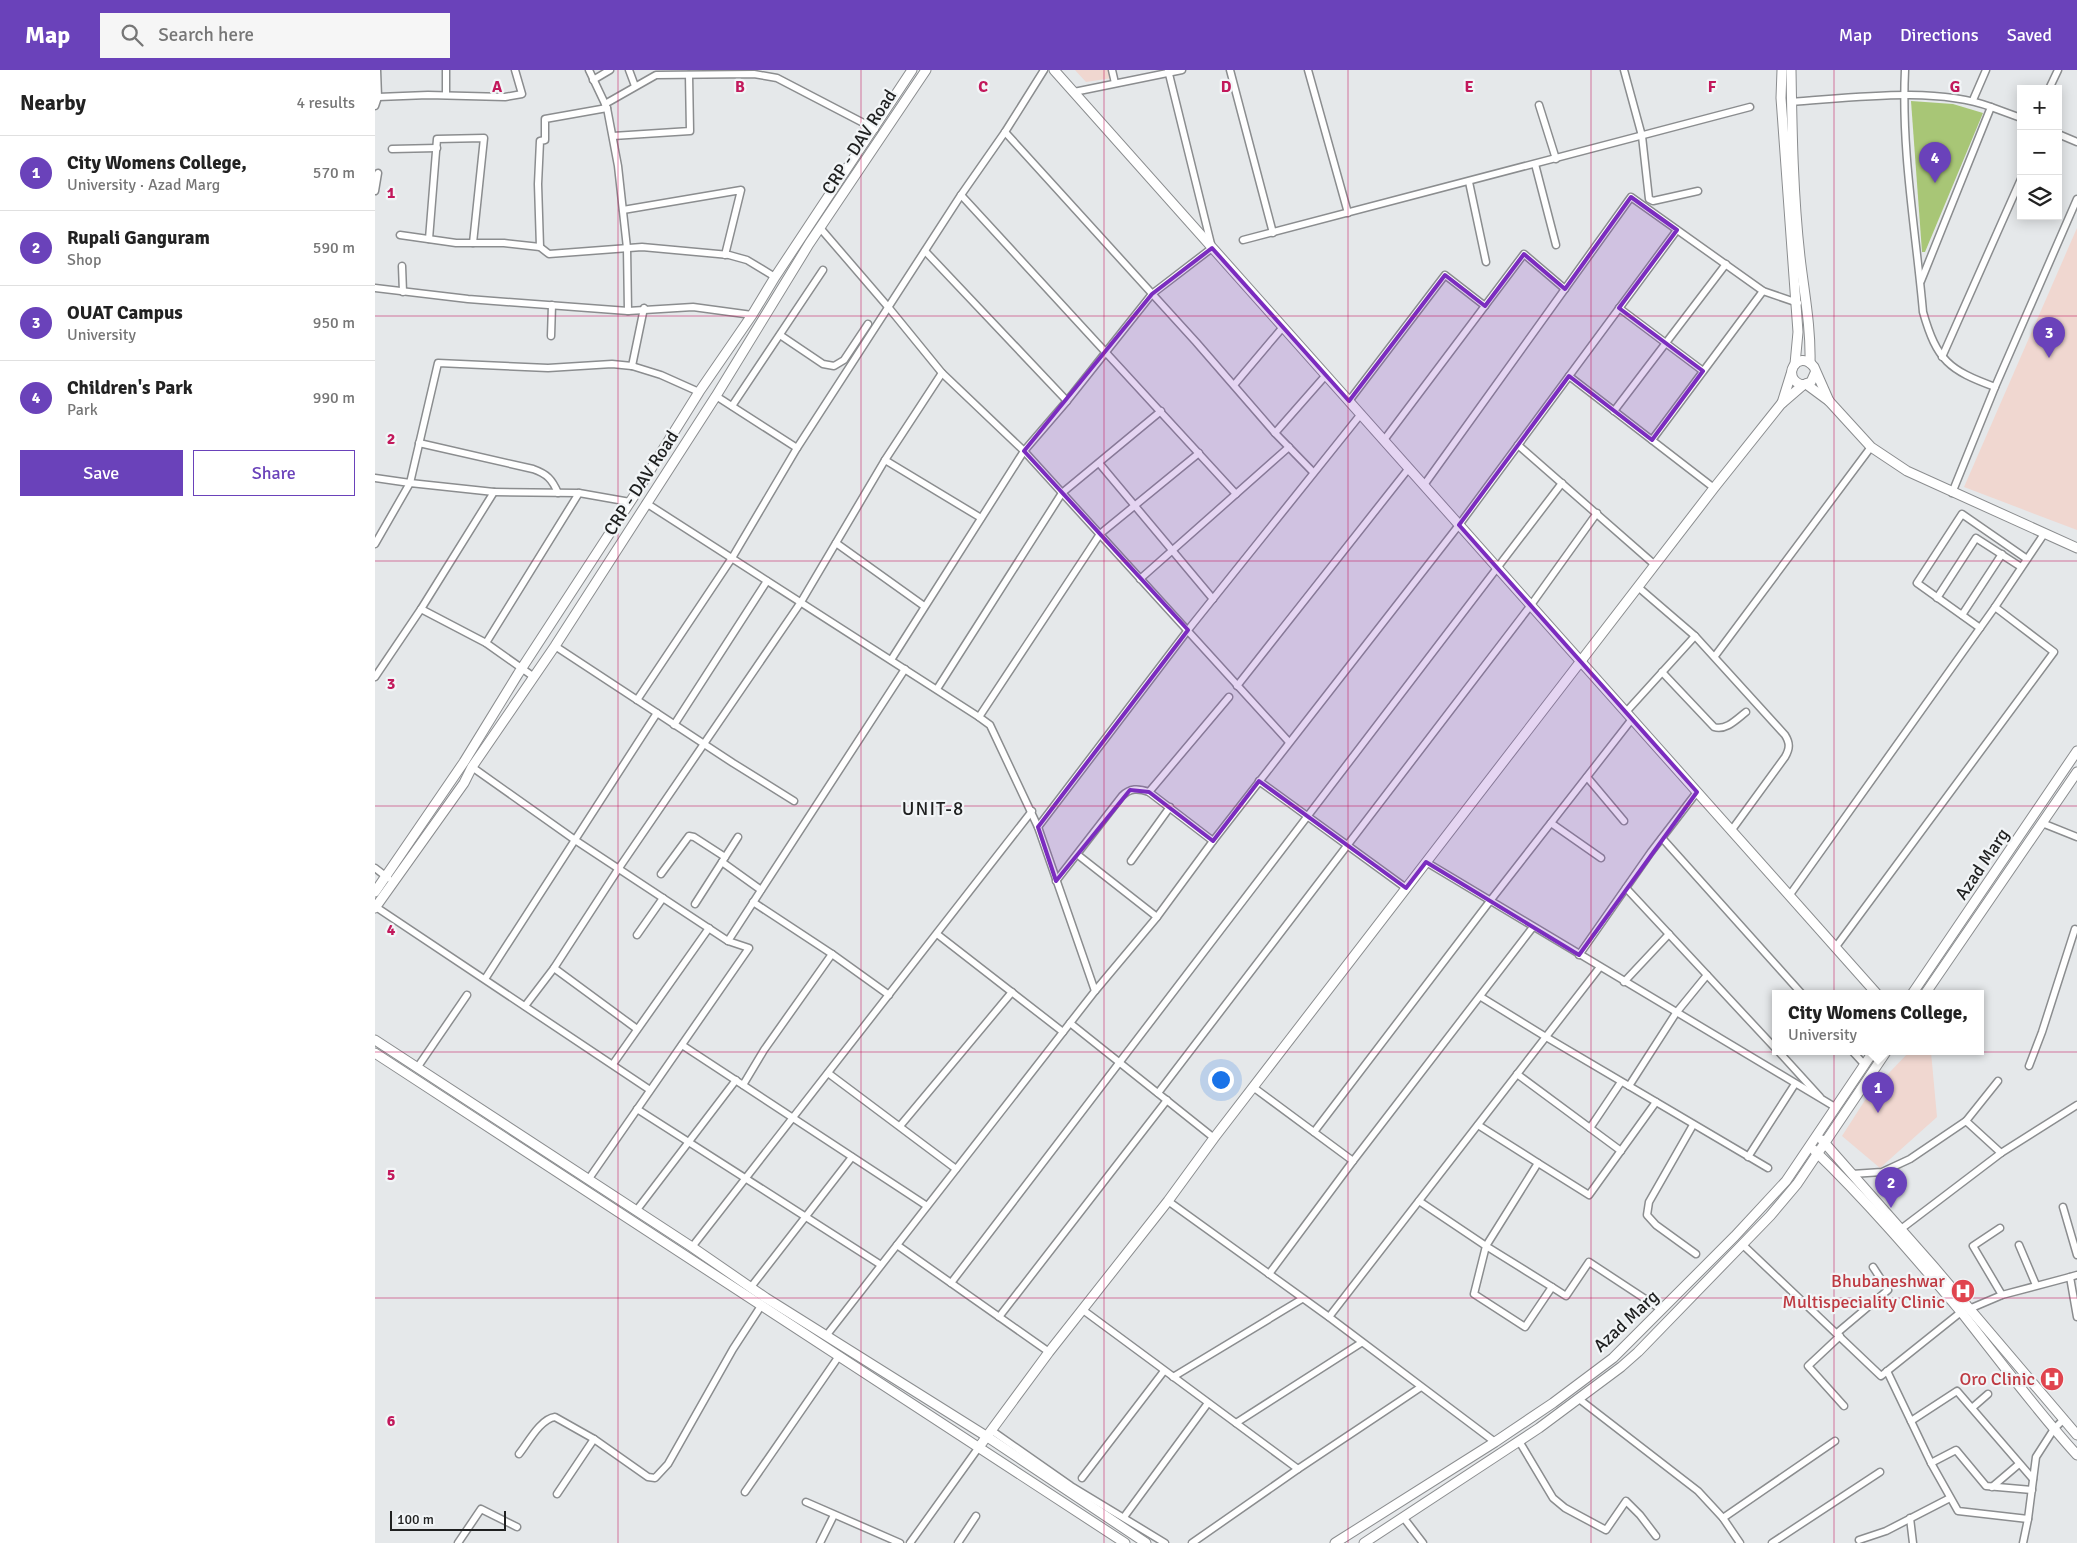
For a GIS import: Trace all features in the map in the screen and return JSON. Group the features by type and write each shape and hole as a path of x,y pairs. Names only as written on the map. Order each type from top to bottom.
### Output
{"street":[{"path":"375,106 377,70"},
{"path":"446,70 446,95"},
{"path":"377,93 505,96 522,94 515,70"},
{"path":"589,70 606,106 618,166 627,248 628,311"},
{"path":"593,80 610,70"},
{"path":"629,70 635,86"},
{"name":"CRP - DAV Road","path":"375,892 464,762 699,392 752,315 775,277 875,129 912,70"},
{"name":"CRP - DAV Road","path":"375,907 395,882 464,783 472,767 555,646 821,229 926,70"},
{"path":"637,700 732,558 797,448 1044,70"},
{"path":"1054,70 1873,990"},
{"path":"1112,70 1115,83"},
{"path":"1074,92 1182,70"},
{"path":"1229,70 1273,233"},
{"path":"1308,70 1348,213"},
{"path":"1624,70 1642,136 1649,200 1653,202 1698,191"},
{"path":"1781,404 1795,364 1798,332 1781,98 1782,70"},
{"path":"1791,70 1796,201 1811,334 1810,363 1829,401"},
{"path":"1905,70 1904,95 1923,312 1930,336 1941,357 1966,376 1995,387"},
{"path":"1973,100 1986,70"},
{"path":"2051,85 2058,70"},
{"path":"540,247 538,184 540,141 545,140 545,119 606,106 635,86 656,75 754,72 777,78 875,129"},
{"path":"1168,72 1212,248"},
{"path":"613,136 690,131 689,75"},
{"path":"1791,102 1904,95 1973,100 2017,117"},
{"path":"1539,105 1556,159"},
{"path":"1243,240 1750,107"},
{"path":"1920,282 1991,107"},
{"path":"1005,132 1275,433 1313,472"},
{"path":"2062,136 2077,142"},
{"path":"429,239 437,139 484,138 473,243"},
{"path":"392,149 437,148"},
{"path":"1535,164 1556,245"},
{"path":"375,191 378,172"},
{"path":"1469,182 1486,262"},
{"path":"1941,357 2017,188"},
{"path":"623,210 741,190 725,254"},
{"path":"961,195 1236,494"},
{"path":"1424,485 1631,197 1763,291 1796,303 1806,302"},
{"path":"1952,493 1995,387 2077,199"},
{"path":"821,229 889,308 942,374 1024,451 1289,742"},
{"path":"826,1336 1095,991 1157,916 1213,840 1459,525 1677,230"},
{"path":"400,235 473,243 540,247 549,254 642,247 725,254 747,260 775,277"},
{"path":"891,660 1024,451 1067,401 1152,294 1212,248"},
{"path":"925,251 1067,401"},
{"path":"1384,440 1524,254 1565,289"},
{"path":"1614,411 1725,264"},
{"path":"402,266 403,292"},
{"path":"732,406 823,270"},
{"path":"1349,401 1445,275 1485,306"},
{"path":"375,288 468,299 628,311 644,308 693,307 752,315"},
{"path":"1652,440 1763,291"},
{"path":"551,336 552,305"},
{"path":"632,366 644,308"},
{"path":"1619,308 1703,371"},
{"path":"780,335 823,364 834,366 844,360 868,324"},
{"path":"1233,385 1283,327"},
{"path":"1795,364 1804,361 1810,363"},
{"path":"375,544 410,482 438,364 548,368 611,364 632,366 661,375 699,392"},
{"path":"910,1543 1049,1352 1168,1201 1253,1087 1714,488 1781,404 1814,378 1815,373"},
{"path":"525,1006 554,968 619,868 801,602 885,460 942,374"},
{"path":"1791,374 1795,381 1805,384 1829,401 1871,447 1907,472 2077,548"},
{"path":"1275,433 1326,375"},
{"path":"1569,376 1714,488"},
{"path":"716,396 797,448"},
{"path":"937,689 1062,493 1161,411"},
{"path":"1039,827 1187,630 1361,414"},
{"path":"672,435 685,444"},
{"path":"419,443 533,468 552,480 557,493"},
{"path":"1518,445 1655,565"},
{"path":"1140,579 1289,447"},
{"path":"1715,656 1871,447"},
{"path":"979,717 1100,534 1199,453"},
{"path":"885,460 981,518"},
{"path":"1099,463 1213,599"},
{"path":"1237,686 1409,468"},
{"path":"375,478 494,492 579,493 630,502"},
{"path":"951,1284 1121,1064 1308,815 1562,483"},
{"path":"375,677 421,609 494,492"},
{"path":"486,643 579,493"},
{"path":"646,503 937,689 990,726 1039,827 1095,991"},
{"path":"1158,1093 1531,605 1597,513"},
{"path":"1979,628 1917,583 1962,514 2027,559"},
{"path":"1789,896 1995,607 2043,534"},
{"path":"1937,598 1976,538 2021,567"},
{"path":"836,543 924,606"},
{"path":"1962,616 2002,554"},
{"path":"674,725 767,581"},
{"path":"1638,587 1695,636 1715,656 1789,741 1789,749 1785,757 1731,830"},
{"path":"1835,948 2053,652 1995,607"},
{"path":"421,609 486,643 523,667 534,677"},
{"path":"1625,712 1695,636"},
{"path":"555,646 674,725 794,801"},
{"path":"728,941 905,669"},
{"path":"1661,672 1714,727 1728,726 1746,712"},
{"path":"1149,792 1229,697"},
{"path":"485,979 657,713"},
{"path":"1314,1132 1632,719"},
{"name":"Azad Marg","path":"1916,990 2077,751"},
{"path":"472,767 575,840 728,941 749,948 588,1180"},
{"name":"Azad Marg","path":"1928,990 2077,772"},
{"path":"1587,777 1624,821"},
{"path":"1259,781 1406,888"},
{"path":"1056,881 1127,792 1138,789 1149,792 1213,840"},
{"path":"1579,954 1697,792"},
{"path":"1131,861 1170,807"},
{"path":"692,1247 1032,811"},
{"path":"1551,823 1601,858"},
{"path":"2042,823 2077,837"},
{"path":"661,874 689,836 724,860 761,890"},
{"path":"695,904 738,837"},
{"path":"1662,838 1798,990"},
{"path":"1078,855 1157,916"},
{"path":"1426,862 1835,1107"},
{"path":"375,868 395,882"},
{"path":"1626,888 1772,1045"},
{"path":"637,934 663,898"},
{"path":"753,902 832,954 889,995"},
{"path":"375,907 650,1090"},
{"path":"1269,1274 1353,1161 1533,927"},
{"path":"613,1064 709,928"},
{"path":"2029,1066 2076,928"},
{"path":"937,934 1063,1032"},
{"path":"1625,982 1669,934"},
{"path":"743,1085 764,1050 832,954"},
{"path":"1329,1318 1600,967"},
{"path":"554,968 637,1029"},
{"path":"1629,1086 1676,1013 1707,975"},
{"path":"901,1126 1012,992"},
{"path":"417,1068 467,995"},
{"path":"1481,997 1768,1168"},
{"path":"1070,1023 1214,1138"},
{"path":"375,1040 826,1336 989,1433 1165,1543"},
{"path":"682,1045 927,1206"},
{"path":"375,1053 1125,1543"},
{"path":"1782,1055 1825,1102"},
{"path":"1856,1055 1865,1064"},
{"name":"Azad Marg","path":"1335,1543 1495,1442 1553,1403 1613,1358 1769,1200 1810,1146 1871,1055"},
{"name":"Azad Marg","path":"1364,1543 1519,1441 1579,1399 1638,1352 1770,1216 1797,1184 1884,1055"},
{"path":"828,1073 956,1169"},
{"path":"1517,1074 1621,1151"},
{"path":"636,1211 736,1080"},
{"path":"1852,1174 1882,1172 1910,1159 1966,1121 1998,1081"},
{"path":"1590,1128 1621,1082"},
{"path":"1747,1156 1795,1084"},
{"path":"1253,1087 1353,1161"},
{"path":"999,1317 1167,1100"},
{"path":"1478,1125 1589,1196 1656,1102"},
{"path":"1901,1229 2001,1153 2076,1107"},
{"path":"637,1110 881,1265"},
{"path":"1966,1121 2001,1153"},
{"path":"1693,1124 1649,1202 1647,1215 1656,1225 1696,1254"},
{"path":"1817,1135 1901,1229 2054,1429 2077,1455"},
{"path":"1810,1146 1965,1311 2077,1435"},
{"path":"751,1287 852,1157"},
{"path":"1538,1163 1486,1246 1474,1294 1525,1327 1552,1287"},
{"path":"1168,1201 1495,1442"},
{"path":"1419,1202 1566,1296 1589,1262 1662,1310"},
{"path":"2063,1207 2077,1255"},
{"path":"2000,1228 1973,1246 2002,1295"},
{"path":"1743,1244 1881,1376 1965,1311 2002,1295 2073,1276 2077,1317"},
{"path":"897,1245 1049,1352"},
{"path":"2019,1245 2036,1285"},
{"path":"1844,1406 1808,1366 1838,1334 1888,1290 1873,1267"},
{"path":"1173,1377 1302,1299"},
{"path":"519,1454 542,1424 550,1417 561,1419 649,1477 655,1478 668,1464 733,1349 761,1306"},
{"path":"1083,1310 1298,1469"},
{"path":"1236,1424 1361,1343"},
{"path":"745,1492 839,1356"},
{"path":"1887,1370 1931,1463 1958,1511 2027,1518"},
{"path":"1082,1478 1164,1371"},
{"path":"1192,1543 1421,1387"},
{"path":"1911,1421 1957,1391 2033,1479"},
{"path":"1972,1408 1988,1394"},
{"path":"1579,1399 1698,1492 1723,1518 1740,1543"},
{"path":"1124,1517 1208,1402"},
{"path":"2023,1543 2036,1457 2054,1429 2064,1419"},
{"path":"989,1433 1146,1543"},
{"path":"557,1494 594,1440"},
{"path":"1519,1441 1553,1498 1565,1508 1606,1530 1626,1501 1640,1515 1656,1536"},
{"path":"1723,1518 1835,1441"},
{"path":"1931,1463 1956,1450 1986,1486 2032,1490"},
{"path":"1992,1487 2019,1464"},
{"path":"1772,1543 1880,1472"},
{"path":"1859,1540 1886,1531 1950,1498"},
{"path":"806,1502 900,1543"},
{"path":"458,1543 481,1509 517,1527"},
{"path":"821,1543 834,1515"},
{"path":"958,1543 976,1516"},
{"path":"1403,1517 1423,1543"},
{"path":"1910,1518 1913,1543"}],"highlighted area":[{"path":"1631,197 1677,230 1619,308 1703,371 1652,440 1569,376 1459,525 1697,792 1579,955 1426,862 1406,888 1259,781 1213,841 1149,792 1130,790 1056,881 1038,827 1188,630 1024,451 1152,294 1212,248 1349,401 1445,275 1485,306 1524,254 1565,289"}],"shaded area":[{"path":"1075,70 1110,70 1112,78 1086,82"},
{"path":"2077,228 2077,530 1964,487"},
{"path":"1906,1055 1931,1055 1937,1117 1880,1168 1842,1136 1869,1094"}],"green space":[{"path":"1911,101 1953,104 1983,113 1925,252 1922,252"}],"place":[{"name":"Children's Park","path":"1935,183"},
{"name":"OUAT Campus","path":"2049,358"},
{"name":"City Womens College,","path":"1878,1113"},
{"name":"Rupali Ganguram","path":"1891,1208"},
{"name":"Bhubaneshwar Multispeciality Clinic","path":"1963,1291"},
{"name":"Oro Clinic","path":"2052,1379"}],"district":[{"name":"UNIT-8","path":"933,809"}]}
